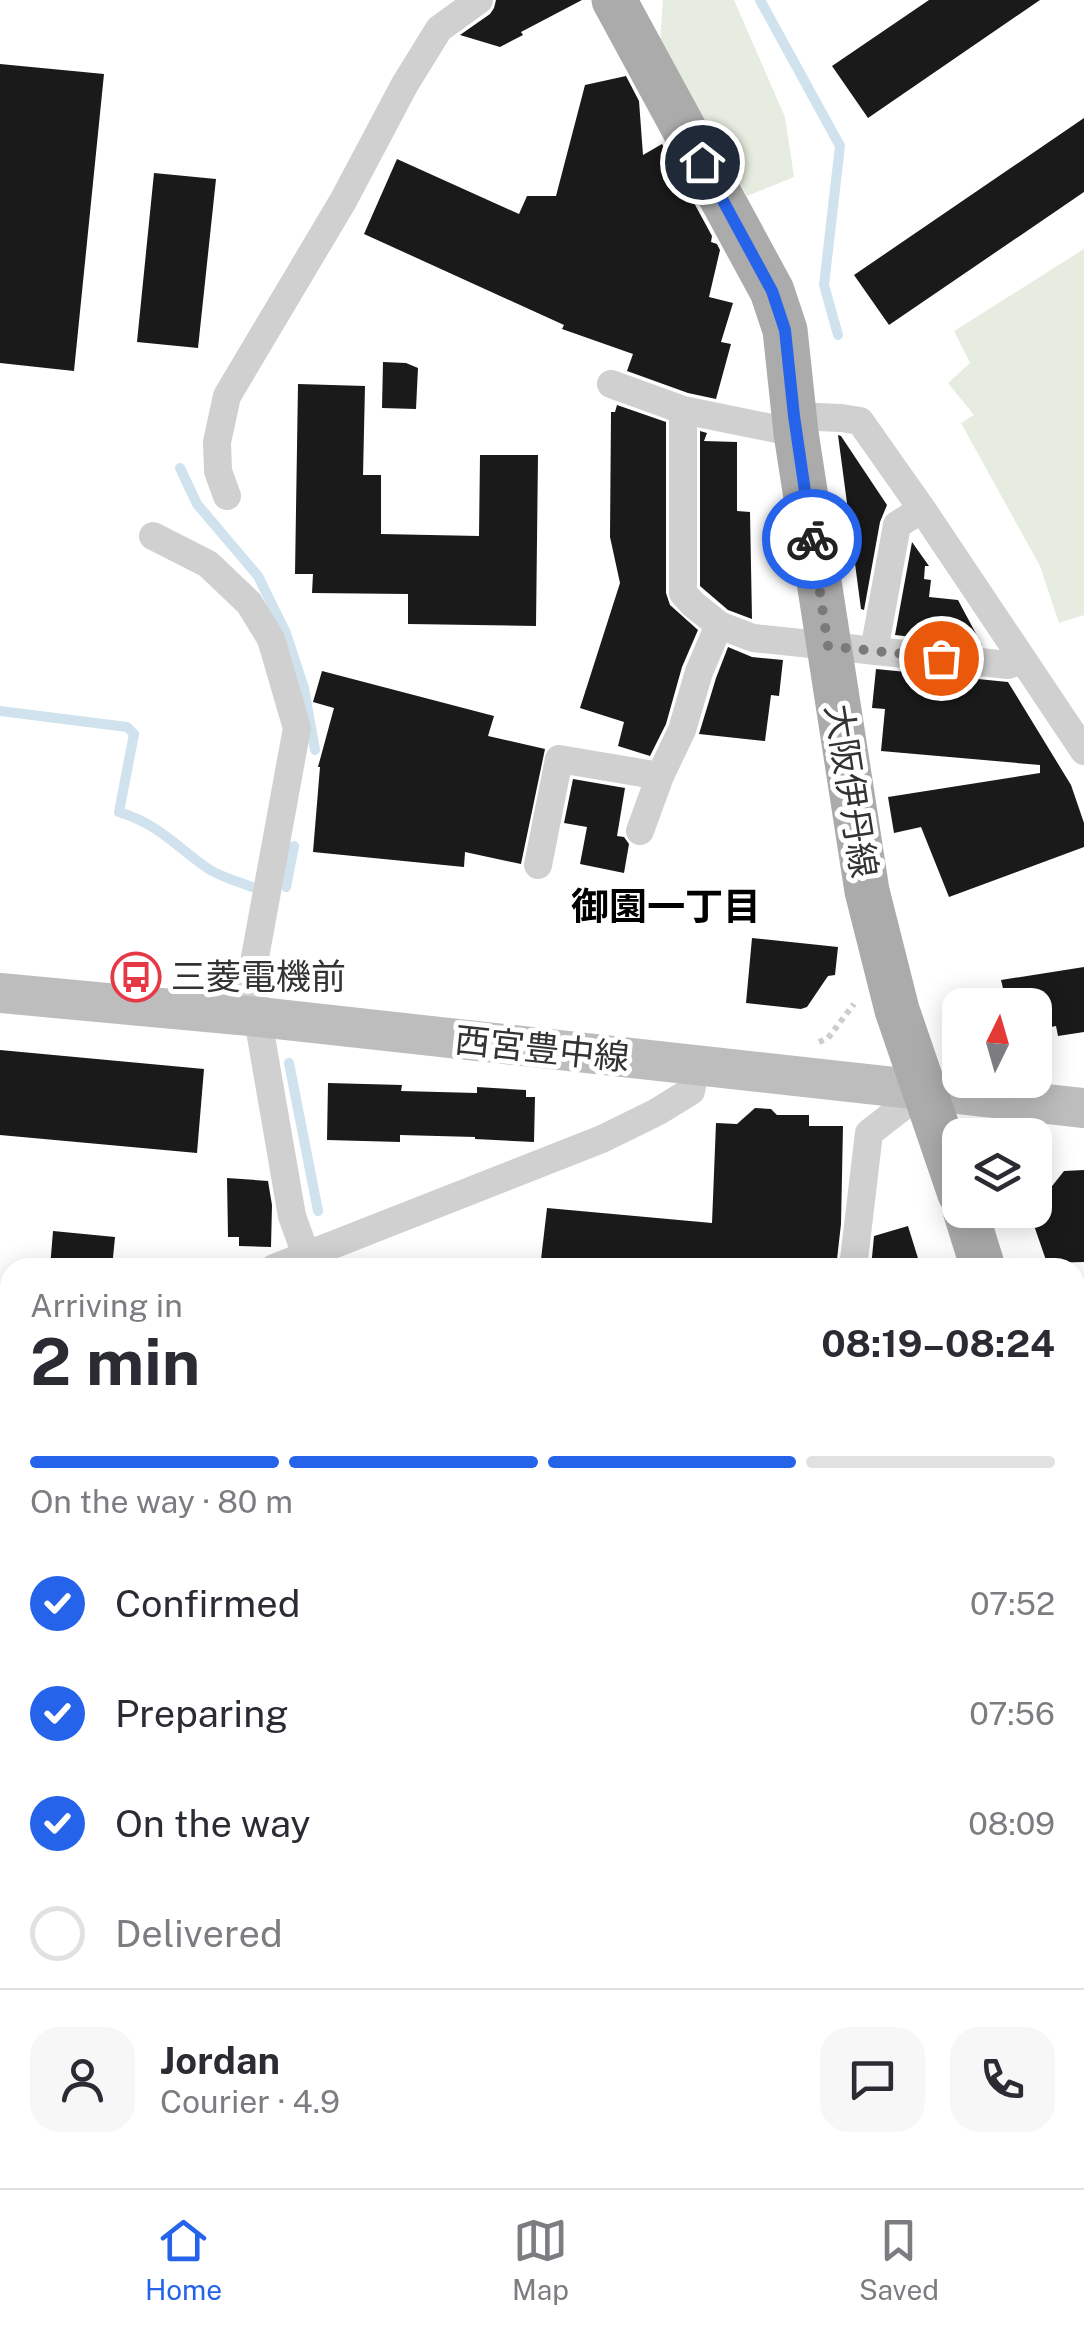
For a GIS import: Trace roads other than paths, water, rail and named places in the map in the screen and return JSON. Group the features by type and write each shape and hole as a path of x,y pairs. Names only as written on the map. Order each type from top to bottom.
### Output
{"main road":[{"name":"大阪伊丹線","path":"614,0 772,291 785,330 795,425 866,890 897,1010 942,1142"},
{"name":"西宮豊中線","path":"0,993 258,1017 1084,1108"},
{"path":"970,1228 979,1258"}],"street":[{"path":"227,496 218,471 217,442 227,396 439,29 479,0"},
{"path":"611,384 682,410 795,425 841,418 860,421 1084,751"},
{"path":"682,410 683,592 720,625 753,638 1008,664 1022,660"},
{"path":"874,651 896,526 922,508"},
{"path":"153,536 208,564 249,603 271,639 297,728 252,979 292,1216 319,1257 602,1139 657,1112 691,1092 696,1066"},
{"path":"640,831 720,625"},
{"path":"538,865 559,759 660,776"},
{"path":"854,1258 869,1132 924,1090"}],"waterway":[{"path":"760,0 840,146 824,285 838,335"},
{"path":"180,468 197,504 258,576 286,633 304,688 315,750"},
{"path":"0,711 127,727 134,734 119,812 156,829 212,871 252,887"},
{"path":"286,887 294,846"},
{"path":"289,1063 318,1211"}],"place":[{"name":"三菱電機前","path":"136,977"}],"district":[{"name":"御園一丁目","path":"666,907"}]}
